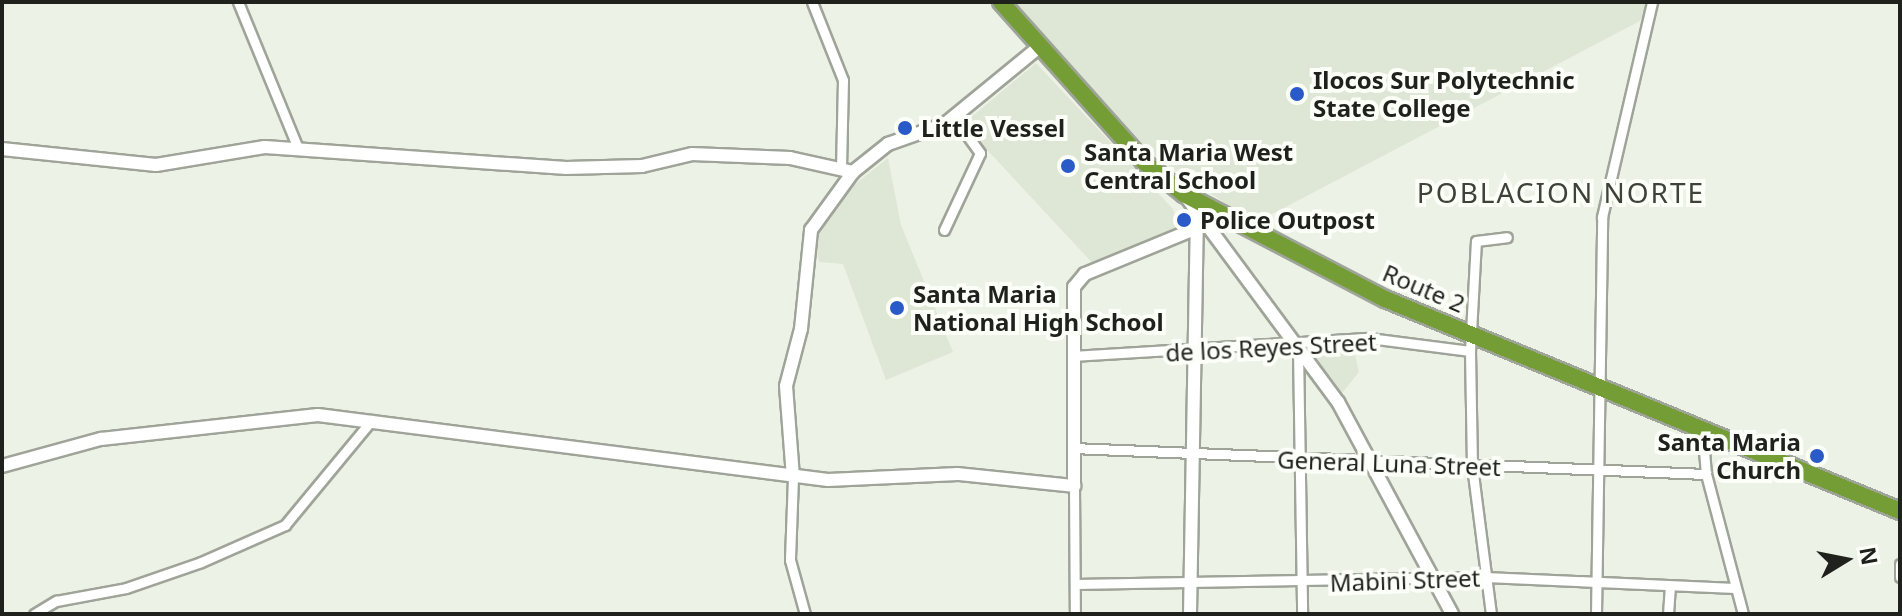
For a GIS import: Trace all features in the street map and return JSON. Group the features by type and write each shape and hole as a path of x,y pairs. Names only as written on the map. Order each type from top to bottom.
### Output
{"highway":[{"name":"Route 2","path":"1001,2 1038,48 1184,194 1471,343 1702,428 1900,511"}],"street":[{"path":"238,2 298,148"},
{"path":"812,2 843,80 841,165"},
{"path":"1596,614 1596,387 1602,217 1652,2"},
{"path":"805,614 790,560 786,386 801,329 809,237 853,172 888,144 954,117 1038,48"},
{"path":"944,230 980,153 954,117"},
{"path":"2,149 156,165 298,148 385,161 566,168 642,166 692,154 841,165 853,172"},
{"path":"1184,194 1297,347 1375,464 1452,614"},
{"path":"1190,614 1196,214"},
{"path":"1075,614 1072,356 1078,280 1197,228"},
{"path":"1491,614 1472,466 1471,343 1476,241 1507,237"},
{"name":"de los Reyes Street","path":"1072,356 1297,347 1369,338 1471,343"},
{"path":"1297,347 1302,614"},
{"path":"2,466 101,439 185,427 306,416 372,420 789,477 958,474 1074,486"},
{"path":"34,614 56,601 126,588 201,562 285,525 372,420"},
{"path":"1702,428 1706,474 1743,614"},
{"name":"General Luna Street","path":"1072,448 1298,461 1706,474"},
{"path":"1900,564 1900,577"},
{"name":"Mabini Street","path":"1075,584 1192,585 1485,577 1735,588"},
{"path":"1668,614 1670,586"}],"shaded area":[{"name":"Ilocos Sur Polytechnic State College","path":"1013,2 1648,2 1640,21 1255,223 1153,155"},
{"name":"Santa Maria West Central School","path":"1036,63 1173,209 1182,235 1097,268 963,124"},
{"name":"Santa Maria National High School","path":"888,158 901,225 953,352 886,380 843,264 819,262 815,238 854,185"},
{"path":"1353,346 1359,372 1339,397 1307,357"}],"place":[{"name":"Ilocos Sur Polytechnic State College","path":"1297,94"},
{"name":"Little Vessel","path":"905,128"},
{"name":"Santa Maria West Central School","path":"1068,166"},
{"name":"Police Outpost","path":"1184,220"},
{"name":"Santa Maria National High School","path":"897,308"},
{"name":"Santa Maria Church","path":"1817,456"}],"district":[{"name":"POBLACION NORTE","path":"1561,192"}]}
